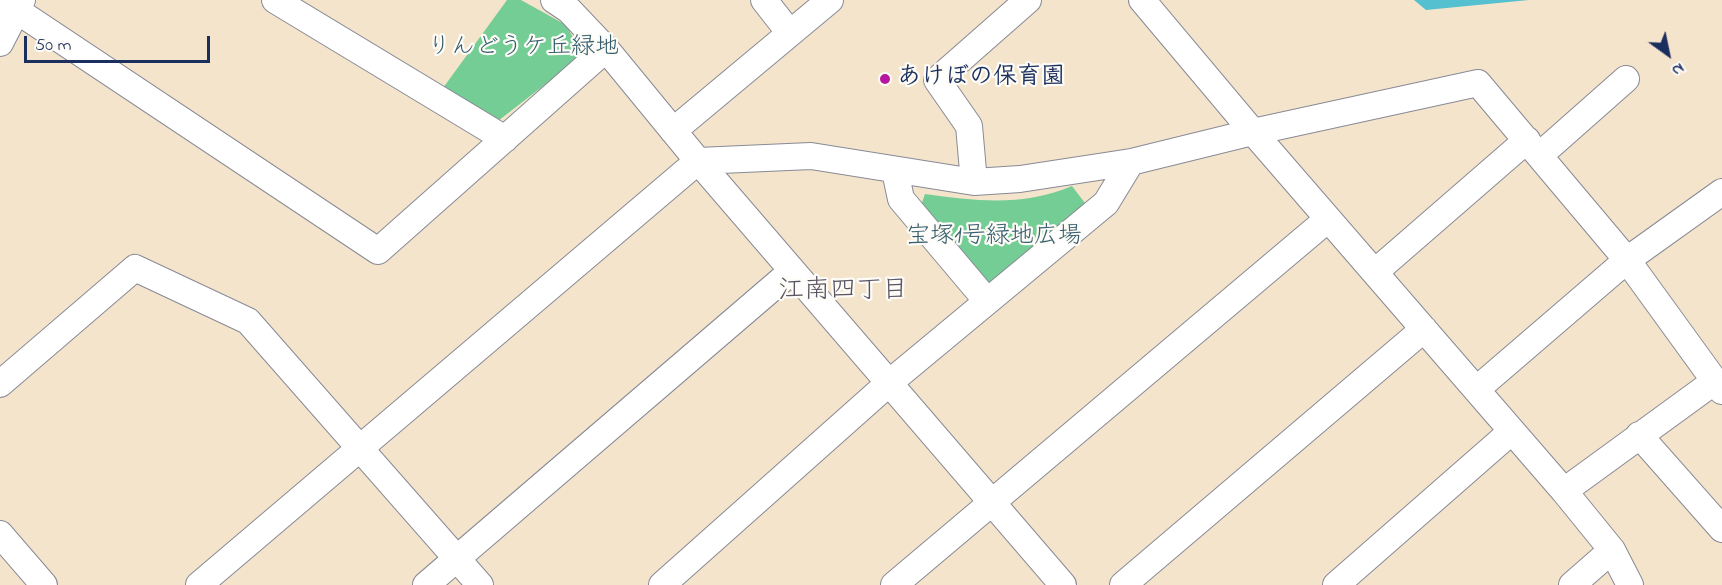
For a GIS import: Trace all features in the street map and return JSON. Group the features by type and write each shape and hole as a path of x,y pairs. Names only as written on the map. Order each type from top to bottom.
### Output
{"street":[{"path":"275,0 505,139"},
{"path":"554,0 569,10 606,49 698,161 1063,585"},
{"path":"764,0 789,32"},
{"path":"673,131 830,0"},
{"path":"974,182 969,126 937,80 1028,0"},
{"path":"1142,0 1253,132 1564,491 1612,550 1630,585"},
{"path":"0,43 13,3 378,251 606,49"},
{"path":"1375,273 1534,147 1626,79"},
{"path":"199,585 698,161 811,156 974,182 1020,179 1131,162 1253,132 1478,83 1628,260 1718,386 1639,435 1564,491"},
{"path":"662,585 889,383 1106,203 1131,162"},
{"path":"895,171 902,199 987,301"},
{"path":"1477,389 1628,260 1722,192"},
{"path":"894,585 1328,219"},
{"path":"0,384 135,268 248,321 480,585"},
{"path":"426,585 792,271"},
{"path":"1124,585 1424,329"},
{"path":"1336,585 1512,431"},
{"path":"1639,435 1722,529"},
{"path":"0,534 44,585"},
{"path":"1572,585 1612,550"}],"green space":[{"name":"りんどうケ丘緑地","path":"507,0 521,0 566,25 583,55 498,121 443,88"},
{"name":"宝塚1号緑地広場","path":"1072,186 1088,207 989,289 919,211 925,194 999,201 1036,197"}],"water":[{"path":"1414,0 1529,0 1426,10"}],"place":[{"name":"あけぼの保育園","path":"885,79"}],"district":[{"name":"江南四丁目","path":"843,293"}]}
